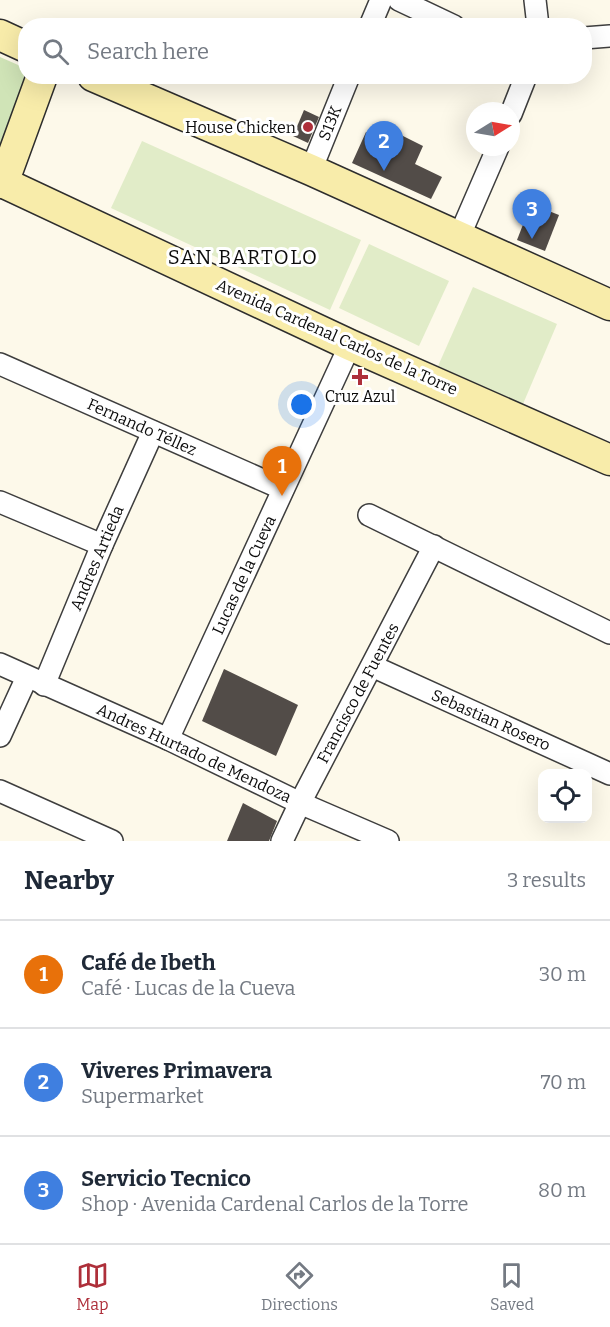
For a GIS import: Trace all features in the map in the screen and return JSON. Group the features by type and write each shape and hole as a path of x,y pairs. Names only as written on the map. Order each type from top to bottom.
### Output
{"street":[{"path":"373,18 381,0"},
{"path":"399,0 437,18"},
{"path":"535,0 537,18"},
{"path":"0,35 18,43"},
{"path":"592,37 610,36"},
{"path":"2,182 39,84"},
{"path":"112,84 459,237 609,300"},
{"name":"S13K","path":"311,170 347,84"},
{"path":"516,102 523,84"},
{"path":"459,237 494,156"},
{"name":"Avenida Cardenal Carlos de la Torre","path":"2,182 350,345 610,459"},
{"name":"Lucas de la Cueva","path":"168,739 350,345"},
{"name":"Fernando Téllez","path":"0,364 283,489"},
{"name":"Andres Artieda","path":"0,736 35,681 102,545 153,432"},
{"path":"0,502 102,545"},
{"path":"369,515 610,633"},
{"name":"Francisco de Fuentes","path":"282,841 300,802 434,546"},
{"name":"Andres Hurtado de Mendoza","path":"0,664 388,841"},
{"name":"Sebastian Rosero","path":"372,666 610,774"},
{"path":"0,791 112,841"}],"green space":[{"path":"0,57 18,65 18,84 27,84 0,157"},
{"path":"142,141 361,240 330,310 111,208"},
{"path":"369,244 449,281 419,346 339,308"},
{"path":"473,287 557,324 523,404 438,366"}],"building":[{"name":"House Chicken","path":"304,110 319,117 308,143 293,136"},
{"path":"393,131 423,146 415,164 442,177 431,199 352,163 366,132 388,142"},
{"path":"531,204 559,215 545,251 517,240"},
{"path":"224,669 298,705 276,756 202,721"},
{"path":"243,803 277,821 269,841 227,841"}],"place":[{"name":"House Chicken","path":"308,127"},
{"name":"Viveres Primavera","path":"384,171"},
{"name":"Servicio Tecnico","path":"532,239"},
{"name":"Cruz Azul","path":"360,377"},
{"name":"Café de Ibeth","path":"282,496"}],"district":[{"name":"SAN BARTOLO","path":"243,257"}]}
